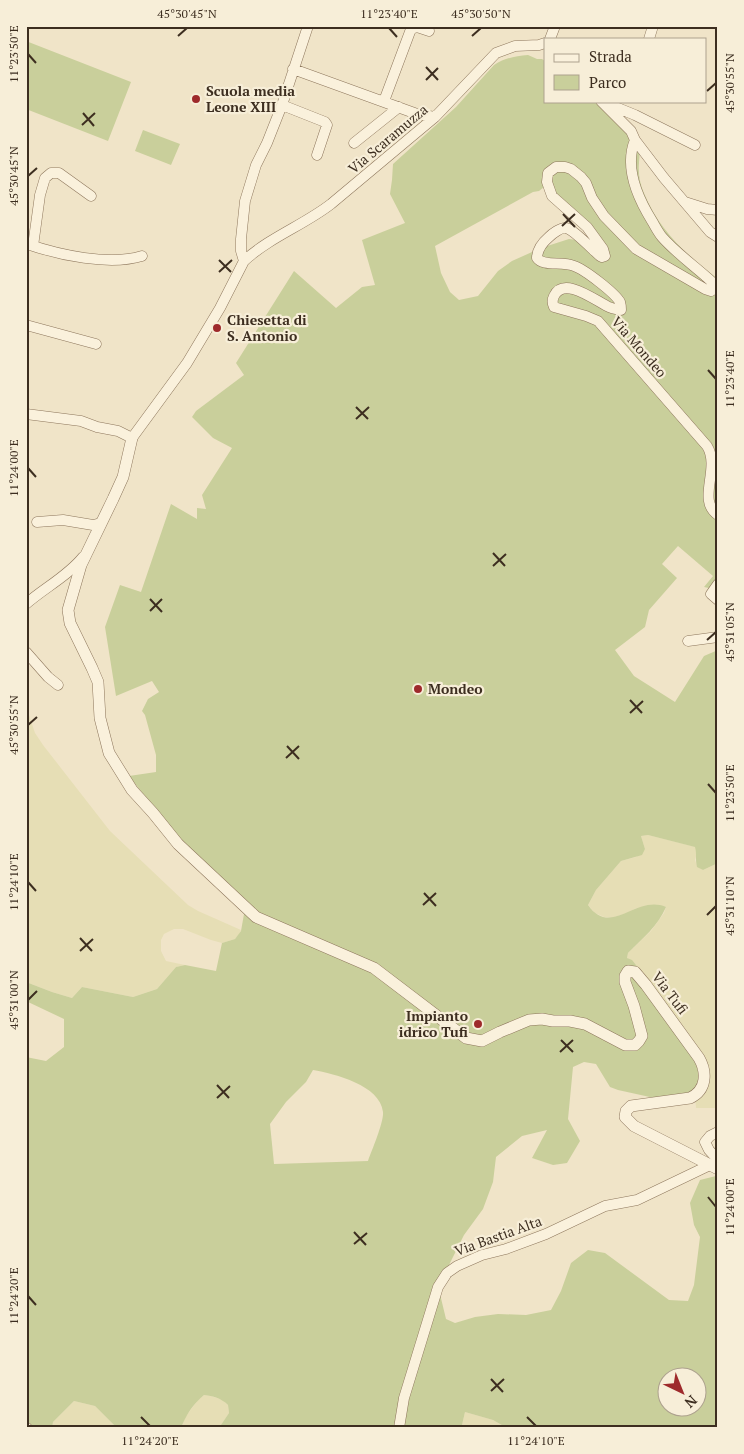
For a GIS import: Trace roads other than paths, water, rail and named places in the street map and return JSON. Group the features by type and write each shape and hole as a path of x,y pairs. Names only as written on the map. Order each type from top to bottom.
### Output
{"street":[{"path":"26,604 77,565 86,555 123,477 132,438 187,363 220,308 244,261 241,251 241,239 244,201 256,165 282,105 308,26"},
{"name":"Via Scaramuzza","path":"549,38 555,26"},
{"path":"649,38 653,26"},
{"path":"384,101 411,29 417,27 429,31"},
{"name":"Via Scaramuzza","path":"244,261 254,252 332,204 435,117 496,53 515,46 544,44"},
{"path":"293,69 417,114 435,117"},
{"path":"602,102 631,131 635,140 664,178 710,232 718,237"},
{"path":"602,102 635,115 695,145"},
{"path":"282,105 325,122 327,125 317,156"},
{"path":"354,143 399,107"},
{"name":"Via Mondeo","path":"635,140 631,156 632,176 635,188 648,215 660,235 712,282 714,289 711,291 705,289 636,249 604,216 592,198 582,177 565,167 556,167 548,173 547,182 552,196 587,226 603,249 605,256 600,256 576,235 567,228 564,228 542,244 537,258 544,263 557,262 574,266 603,286 620,302 621,310 610,308 581,292 566,288 557,292 553,297 552,303 554,307 586,316 598,322 708,446 712,462 708,501 712,510 718,515"},
{"path":"91,196 59,173 52,173 45,178 29,245 77,257 124,259 142,256"},
{"path":"684,202 707,209 718,210"},
{"path":"26,325 96,344"},
{"path":"26,414 81,421 97,427 118,431 132,438"},
{"path":"37,522 63,520 93,524 101,523"},
{"name":"Via Tufi","path":"86,555 78,574 68,610 70,623 98,682 100,718 109,753 132,790 186,852 256,917 374,968 466,1038 482,1042 495,1034 529,1020 542,1018 585,1024 624,1044 635,1045 642,1036 625,978 628,971 635,972 698,1058 704,1069 705,1078 702,1087 695,1095 631,1106 626,1111 625,1117 634,1126 715,1165"},
{"path":"718,584 711,594 718,600"},
{"path":"688,641 718,638"},
{"path":"26,652 48,677 58,685"},
{"path":"715,1165 705,1142 710,1136 718,1132"},
{"name":"Via Bastia Alta","path":"399,1428 404,1398 438,1287 452,1268 482,1255 506,1249 546,1234 604,1206 637,1200 715,1165"}],"place":[{"name":"Scuola media Leone XIII","path":"196,99"},
{"name":"Chiesetta di S. Antonio","path":"217,328"},
{"name":"Mondeo","path":"418,689"},
{"name":"Impianto idrico Tufi","path":"478,1024"}]}
